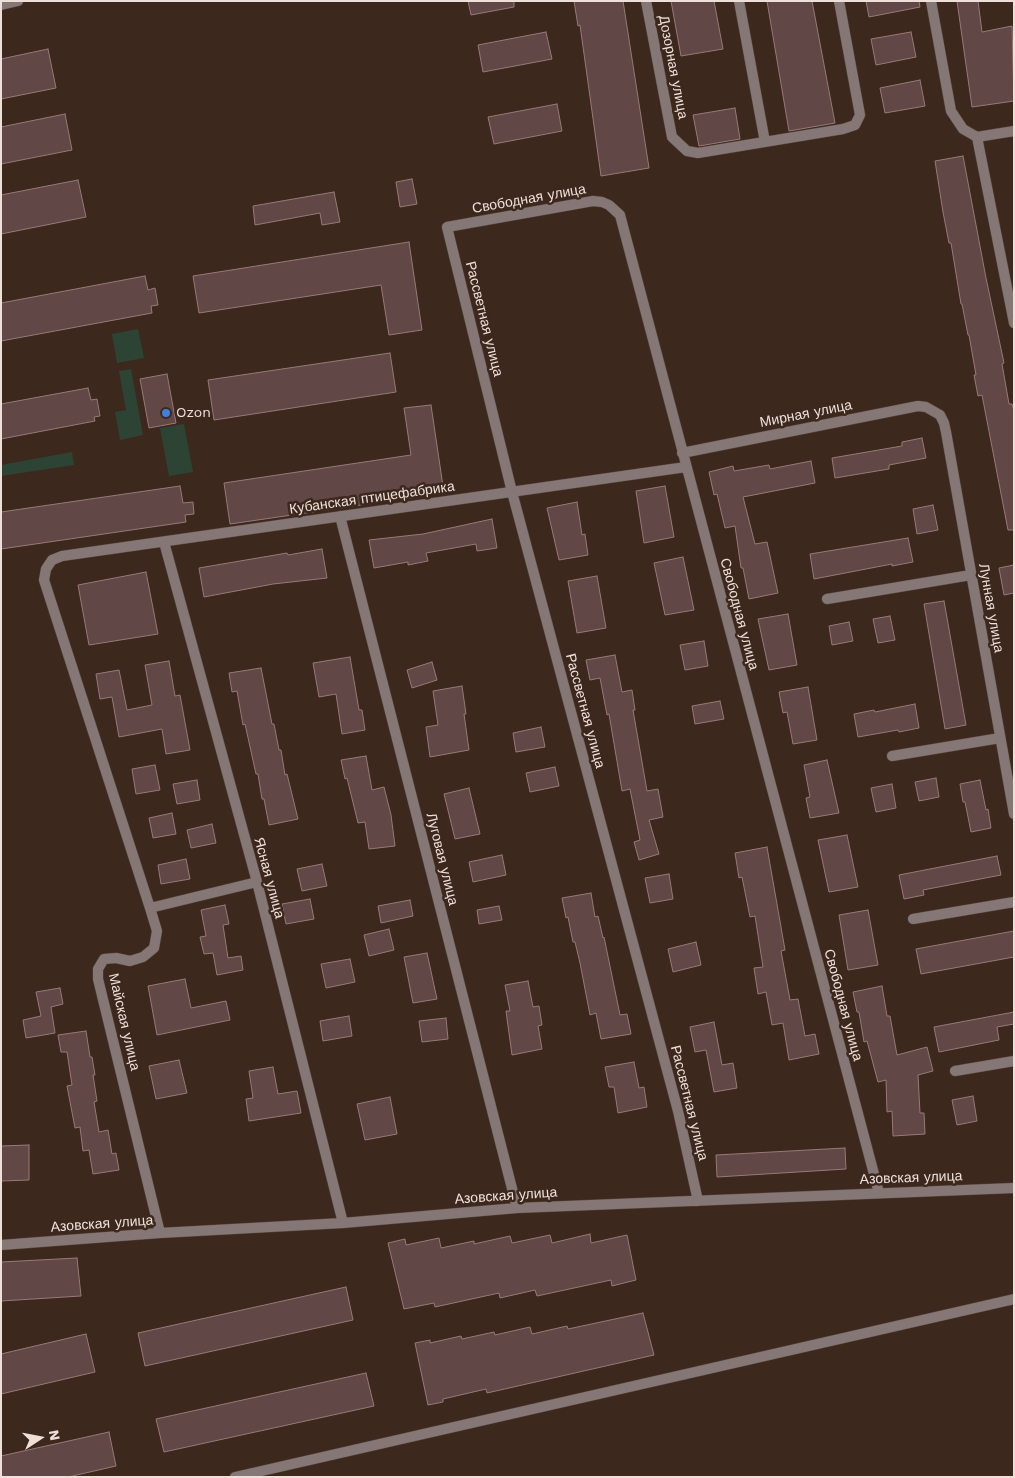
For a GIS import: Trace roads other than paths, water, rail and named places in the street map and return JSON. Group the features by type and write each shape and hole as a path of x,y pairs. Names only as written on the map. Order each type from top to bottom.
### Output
{"street":[{"path":"1,5 18,1"},
{"name":"Дозорная улица","path":"646,1 672,138 687,151 698,153 765,142"},
{"path":"739,1 765,142 843,129 855,125 860,115 839,1"},
{"path":"931,1 951,111 963,130 977,137 1014,131"},
{"path":"977,137 1014,323"},
{"name":"Свободная улица","path":"447,227 593,201 609,204 620,215 879,1193"},
{"name":"Рассветная улица","path":"447,227 512,492 678,1111 698,1201"},
{"name":"Мирная улица","path":"682,453 918,406 926,406 934,410"},
{"name":"Лунная улица","path":"934,410 944,423 1014,814"},
{"name":"Кубанская птицефабрика","path":"150,908 44,580 46,569 52,560 62,556 686,467"},
{"name":"Луговая улица","path":"340,516 517,1208"},
{"name":"Ясная улица","path":"164,542 257,882 343,1223"},
{"path":"827,599 972,575"},
{"path":"892,756 1000,738"},
{"path":"150,908 257,882"},
{"path":"913,919 1014,902"},
{"name":"Майская улица","path":"150,908 157,931 154,948 142,957 130,961 116,958 104,959 98,969 98,979 160,1233"},
{"path":"955,1070 1014,1061"},
{"name":"Азовская улица","path":"1,1245 160,1233 343,1223 517,1208 1014,1188"},
{"path":"235,1477 1014,1299"}],"place":[{"name":"Ozon","path":"166,413"}]}
